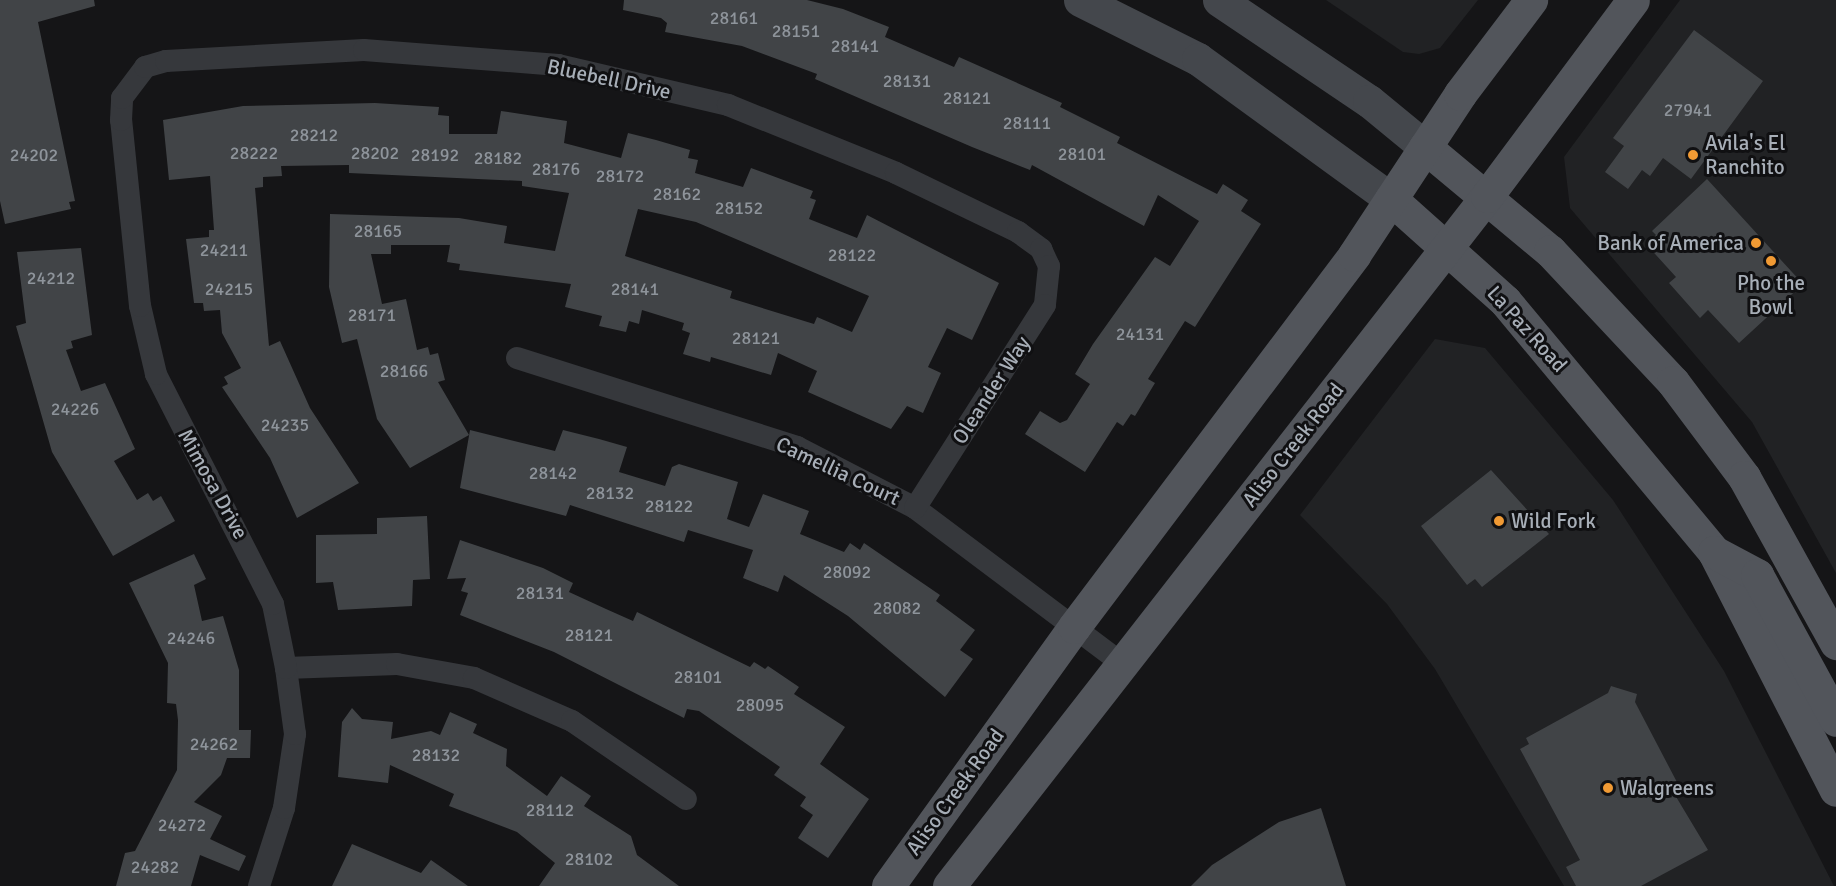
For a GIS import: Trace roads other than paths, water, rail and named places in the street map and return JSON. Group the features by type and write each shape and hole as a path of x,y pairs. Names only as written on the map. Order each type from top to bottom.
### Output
{"main road":[{"name":"La Paz Road","path":"1080,0 1198,58 1391,199 1505,301 1714,552 1836,790"},
{"path":"1219,0 1369,101 1487,196 1610,310 1673,382 1744,477 1836,643"},
{"name":"Aliso Creek Road","path":"888,886 1074,627 1391,199 1425,147 1531,0"},
{"name":"Aliso Creek Road","path":"949,886 1120,662 1448,248 1633,0"},
{"path":"1714,552 1757,575 1836,720"}],"street":[{"name":"Bluebell Drive","path":"131,80 145,67 166,61 364,50 558,65 728,105 885,169 1018,232 1041,249 1049,266"},
{"name":"Mimosa Drive","path":"131,80 122,98 120,120 140,306 156,374 247,545 273,604 286,668 294,734 285,808 259,886"},
{"name":"Oleander Way","path":"915,508 1045,305 1049,266"},
{"name":"Camellia Court","path":"517,358 797,447 915,508 1120,662"},
{"path":"286,668 397,664 474,678 572,721 686,799"}],"place":[{"name":"Avila's El Ranchito","path":"1693,155"},
{"name":"Bank of America","path":"1756,243"},
{"name":"Pho the Bowl","path":"1771,261"},
{"name":"Wild Fork","path":"1499,521"},
{"name":"Walgreens","path":"1608,788"}]}
